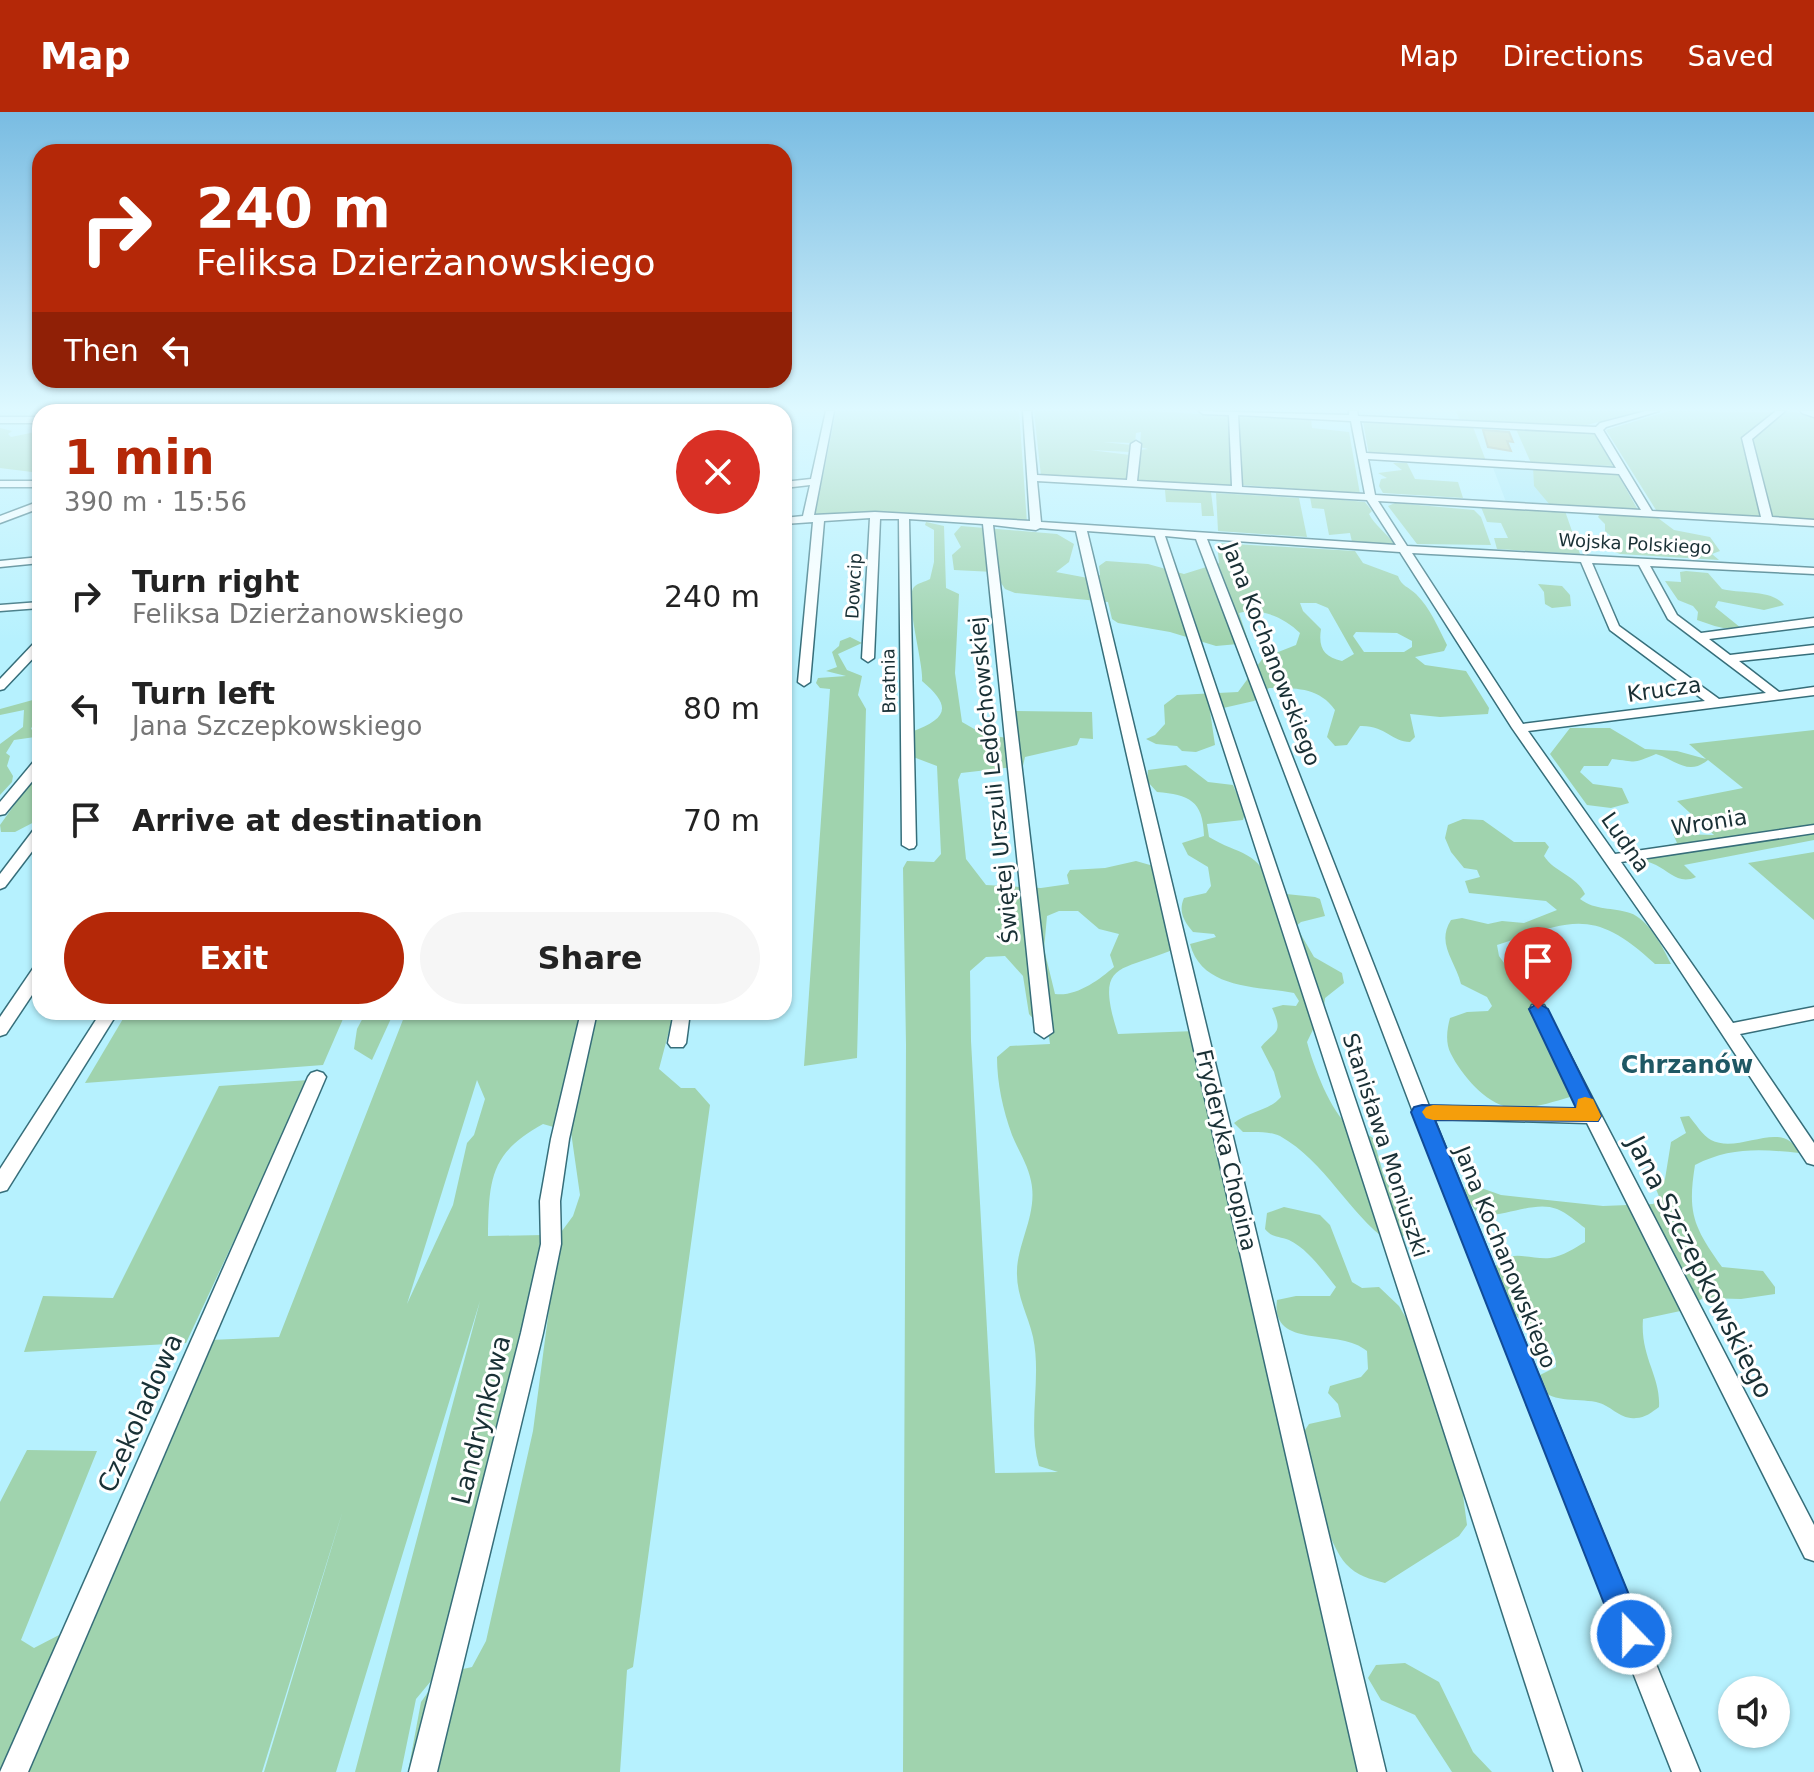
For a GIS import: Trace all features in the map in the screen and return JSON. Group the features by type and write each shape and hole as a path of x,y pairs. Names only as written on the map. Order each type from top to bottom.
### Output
{"street":[{"path":"804,682 814,488"},
{"path":"1034,488 1036,527"},
{"path":"1210,488 1814,523"},
{"path":"1369,488 1371,498"},
{"path":"1633,488 1648,513"},
{"path":"1759,488 1767,520"},
{"name":"Ludna","path":"1371,498 1519,728 1810,1146"},
{"path":"0,520 32,507"},
{"name":"Dowcip","path":"868,658 875,515"},
{"name":"Wojska Polskiego","path":"792,520 904,516 1036,527 1814,571"},
{"name":"Bratnia","path":"904,516 909,845"},
{"name":"Świętej Urszuli Ledóchowskiej","path":"988,523 1044,1032"},
{"name":"Fryderyka Chopina","path":"1081,529 1372,1772"},
{"name":"Stanisława Moniuszki","path":"1159,533 1568,1772"},
{"name":"Jana Kochanowskiego","path":"1200,535 1422,1112 1686,1772"},
{"path":"1585,559 1614,628 1715,702"},
{"path":"0,564 32,561"},
{"path":"1643,562 1672,617 1776,695"},
{"path":"0,608 32,606"},
{"path":"1698,637 1814,622"},
{"path":"1727,659 1814,649"},
{"path":"0,686 32,652"},
{"name":"Krucza","path":"1519,728 1814,691"},
{"path":"0,811 32,773"},
{"name":"Wronia","path":"1611,859 1814,829"},
{"path":"0,884 32,842"},
{"path":"0,1030 32,983"},
{"name":"Jana Szczepkowskiego","path":"1538,1009 1814,1550"},
{"path":"1729,1030 1814,1013"},
{"path":"0,1185 105,1020"},
{"name":"Landrynkowa","path":"423,1772 548,1259 551,1244 550,1201 572,1078 587,1020"},
{"path":"677,1043 681,1020"},
{"name":"Czekoladowa","path":"14,1772 317,1077"},
{"path":"1422,1112 1591,1116"}],"shaded area":[{"path":"1501,488 1543,488 1550,504 1506,502"}],"green space":[{"path":"817,488 1025,488 1027,523 895,514 812,514"},
{"path":"1287,488 1359,488 1360,494"},
{"path":"1380,488 1460,488 1463,498 1383,493"},
{"path":"1536,488 1626,488 1638,510 1434,499 1550,505"},
{"path":"1643,488 1755,488 1763,519 1654,512 1656,510"},
{"path":"1764,488 1814,488 1814,522 1772,519"},
{"path":"1165,490 1211,492 1214,516 1202,516 1201,503 1166,502"},
{"path":"1216,493 1299,498 1307,537 1218,531"},
{"path":"1310,497 1365,502 1372,511 1369,514 1371,518 1394,544 1352,542 1350,533 1329,535 1324,509 1312,508"},
{"path":"1395,503 1474,510 1481,517 1491,545 1417,544 1388,506"},
{"path":"1481,507 1565,511 1580,554 1497,549 1494,538 1508,538 1501,523 1487,522"},
{"path":"1600,514 1658,518 1674,530 1710,537 1720,551 1712,554 1719,560 1620,554 1615,552 1615,547 1621,545 1605,531 1605,524 1598,517"},
{"path":"926,522 944,526 946,588 959,594 955,673 962,722 983,734 1013,739 1010,711 1092,712 1093,739 1080,738 1077,745 1025,757 1023,766 961,773 958,780 966,859 986,885 1041,888 1069,884 1067,875 1070,870 1105,868 1136,861 1157,867 1177,948 1117,972 1111,980 1109,992 1111,1010 1118,1034 1195,1031 1362,1772 903,1772 906,1044 903,868 907,861 934,862 941,854 937,766 908,755 911,732 932,722 942,711 938,698 922,681 911,604 914,587 930,579 934,562 934,530 925,525","holes":["1059,911 1078,911 1099,929 1119,934 1110,955 1114,967 1087,986 1063,994 1055,994 1044,949 1047,916","1005,956 1023,976 1029,1014 1049,1037 1050,1044 1010,1046 997,1057 1003,1106 1031,1181 1032,1204 1017,1271 1018,1288 1035,1353 1036,1450 1039,1466 1058,1472 995,1473 971,1041 970,971 986,957"]},
{"path":"961,526 1057,534 1074,544 1069,562 1056,572 1088,578 1100,575 1099,566 1106,561 1148,564 1184,574 1219,563 1217,543 1355,551 1363,563 1398,576 1421,599 1447,645 1444,651 1415,657 1425,665 1466,671 1489,708 1488,714 1440,717 1410,714 1415,737 1410,742 1376,728 1360,726 1347,745 1335,746 1327,737 1335,710 1329,702 1306,690 1269,688 1254,701 1210,711 1215,745 1196,752 1156,744 1146,739 1155,735 1165,724 1164,705 1177,695 1238,692 1263,658 1296,645 1300,633 1280,618 1256,611 1239,613 1249,643 1216,646 1170,632 1118,623 1112,619 1108,602 1015,593 1005,589 994,572 954,570 952,555 961,547 954,534","holes":["1300,603 1316,603 1328,608 1354,654 1342,661 1327,654 1320,641 1321,629 1303,611","1356,632 1397,633 1412,641 1412,647 1404,652 1364,652 1353,636"]},
{"path":"1680,572 1708,573 1722,589 1772,596 1784,605 1764,610 1718,601 1715,607 1741,628 1713,626 1697,620 1698,612 1693,606 1678,600 1665,581 1681,582"},
{"path":"1538,584 1562,586 1570,595 1571,606 1552,608 1545,604 1544,592"},
{"path":"850,637 862,643 838,654 847,670 862,676 858,695 866,709 857,1058 804,1066 830,689 820,688 816,683 818,678 846,676 826,671 837,667 832,652 840,641"},
{"path":"32,700 32,737 14,740 6,753 10,756 7,766 13,776 12,782 0,795 0,744 23,727 24,710 0,715 0,709"},
{"path":"1570,728 1610,728 1645,749 1677,751 1706,759 1689,744 1814,730 1814,840 1684,865 1696,877 1675,877 1656,865 1620,851 1648,850 1677,843 1673,834 1714,835 1677,801 1743,788 1708,760 1689,767 1656,754 1635,761 1612,759 1608,766 1584,766 1580,772 1593,784 1622,788 1629,803 1611,808 1587,805 1550,754"},
{"path":"1186,765 1208,782 1233,785 1245,813 1243,820 1207,824 1209,837 1254,860 1266,876 1270,889 1320,899 1325,916 1296,926 1314,957 1342,973 1344,983 1325,998 1324,1007 1307,1042 1318,1075 1336,1111 1350,1127 1373,1138 1383,1173 1406,1226 1405,1235 1389,1242 1361,1217 1311,1159 1296,1147 1276,1134 1243,1132 1234,1123 1281,1097 1274,1072 1261,1047 1276,1031 1276,1016 1272,1008 1296,1006 1299,1001 1294,993 1232,983 1206,970 1196,959 1190,944 1216,937 1214,934 1193,932 1182,912 1184,898 1206,893 1211,886 1208,867 1188,855 1182,843 1204,836 1201,814 1186,798 1157,792 1147,781 1148,770"},
{"path":"32,780 32,823 15,832 1,832 0,825"},
{"path":"1463,819 1483,820 1514,842 1545,842 1549,847 1544,856 1581,888 1585,894 1580,899 1637,916 1654,934 1671,964 1655,964 1614,933 1597,926 1580,924 1563,925 1497,945 1499,956 1533,1003 1546,1043 1570,1097 1532,1107 1500,1105 1475,1087 1449,1050 1447,1036 1450,1018 1467,1012 1488,1011 1492,1006 1487,997 1461,984 1446,944 1445,937 1451,920 1462,918 1488,924 1502,921 1524,923 1557,910 1546,901 1469,893 1465,881 1480,877 1477,870 1464,868 1451,852 1445,838 1448,825"},
{"path":"1814,852 1814,920 1748,863"},
{"path":"122,1020 343,1020 323,1065 85,1083"},
{"path":"362,1020 390,1020 372,1060 354,1049"},
{"path":"403,1020 672,1020 659,1069 681,1088 695,1088 710,1105 633,1667 627,1670 620,1772 408,1772 421,1702 441,1674 472,1667 486,1641 533,1431 549,1309 549,1267 556,1239 573,1216 580,1195 571,1132 543,1124 512,1146 503,1157 492,1183 488,1236 544,1235 441,1669 416,1699 401,1772 355,1772 480,1301 336,1772 264,1772 343,1510 262,1772 0,1772 0,1502 27,1450 97,1451 21,1640 34,1648 86,1621 210,1340 279,1337","holes":["477,1080 485,1099 474,1135 467,1143 453,1205 407,1304"]},
{"path":"309,1080 186,1343 24,1352 43,1296 113,1298 219,1086"},
{"path":"1689,1116 1711,1140 1735,1143 1783,1138 1792,1143 1799,1153 1733,1152 1695,1165 1693,1208 1705,1241 1722,1267 1763,1271 1775,1287 1775,1294 1741,1299 1703,1298 1685,1310 1643,1319 1645,1344 1659,1396 1659,1407 1645,1416 1630,1418 1596,1402 1548,1395 1537,1384 1540,1375 1556,1367 1552,1350 1513,1313 1493,1271 1498,1263 1511,1256 1550,1258 1564,1254 1585,1242 1585,1228 1557,1209 1548,1207 1479,1215 1464,1196 1465,1187 1501,1195 1603,1206 1653,1204 1660,1199 1656,1189 1665,1179 1671,1142 1686,1133 1680,1117"},
{"path":"1284,1207 1320,1215 1330,1225 1352,1282 1362,1288 1379,1287 1399,1306 1412,1328 1460,1473 1467,1525 1459,1536 1385,1583 1355,1571 1338,1552 1324,1520 1303,1433 1309,1424 1341,1417 1338,1404 1328,1393 1330,1386 1361,1377 1368,1369 1367,1351 1340,1340 1295,1332 1284,1326 1278,1316 1277,1300 1296,1296 1330,1296 1336,1287 1303,1249 1265,1229 1267,1213"},
{"path":"1405,1663 1439,1682 1473,1752 1492,1772 1452,1772 1415,1715 1381,1700 1368,1678 1376,1665"}],"slow traffic":[{"path":"1433,1112 1591,1116 1585,1105"}],"district":[{"name":"Chrzanów","path":"1687,1065"}],"route":[{"path":"1538,1009 1591,1116 1422,1112 1631,1634"}]}
